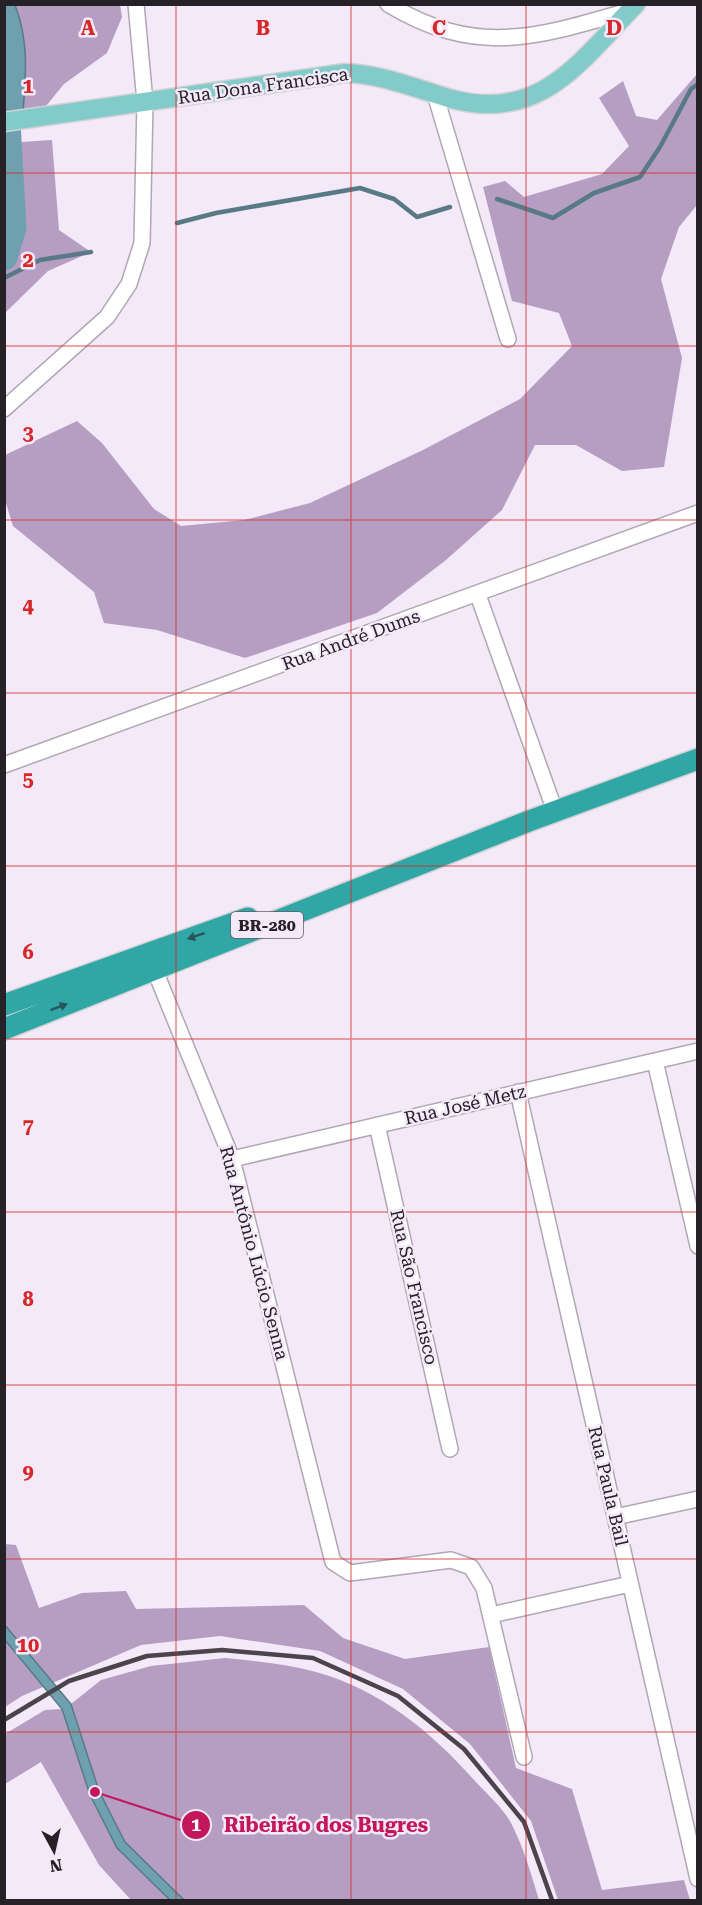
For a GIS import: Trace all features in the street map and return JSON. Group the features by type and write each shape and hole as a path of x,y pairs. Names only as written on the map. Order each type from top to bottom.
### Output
{"highway":[{"name":"BR-280","path":"4,1029 152,962 555,810 698,759"},
{"name":"BR-280","path":"4,1005 152,962"}],"main road":[{"name":"Rua Dona Francisca","path":"4,122 345,73 378,77 435,94 486,105 510,103 535,95 564,78 633,7"}],"street":[{"path":"4,410 107,317 129,284 142,243 145,102 136,4"},
{"path":"388,4 437,29 477,38 496,39 539,35 633,7"},
{"path":"435,94 508,339"},
{"name":"Rua André Dums","path":"4,765 478,595 698,513"},
{"path":"478,595 555,810"},
{"name":"Rua Antônio Lúcio Senna","path":"152,962 232,1159 333,1562 341,1570 350,1573 439,1561 461,1562 471,1567 479,1577 491,1615"},
{"name":"Rua José Metz","path":"232,1159 698,1051"},
{"path":"655,1061 698,1246"},
{"name":"Rua Paula Bail","path":"518,1092 698,1879"},
{"name":"Rua São Francisco","path":"377,1125 450,1449"},
{"path":"615,1518 698,1498"},
{"path":"524,1757 491,1615 630,1584"}],"shaded area":[{"path":"15,5 120,5 122,17 107,53 64,84 46,106 23,112 24,45 23,32"},
{"path":"697,74 697,205 679,227 661,279 682,358 664,467 622,471 576,445 535,445 502,510 446,560 377,613 245,658 157,630 104,623 94,592 13,526 5,500 5,455 77,421 102,443 154,509 181,526 244,520 310,503 423,450 520,399 572,346 559,313 512,301 483,187 505,181 524,197 602,174 629,146 599,98 623,81 636,116 657,120"},
{"path":"52,140 59,230 91,252 48,271 5,313 5,143"},
{"path":"4,1544 16,1545 39,1608 82,1593 126,1591 136,1609 304,1605 343,1638 405,1659 489,1647 516,1768 572,1789 602,1890 684,1880 690,1900 558,1900 531,1821 470,1744 403,1689 320,1651 220,1636 141,1645 22,1696 5,1707"},
{"path":"225,1658 282,1665 316,1672 339,1680 383,1701 423,1730 459,1763 504,1812 520,1842 539,1900 184,1900 125,1842 99,1791 71,1704 101,1680 151,1666"},
{"path":"62,1709 90,1795 117,1848 170,1900 131,1900 99,1865 41,1762 5,1784 5,1734 45,1710"}],"water":[{"path":"4,5 15,5 23,32 25,71 23,112 5,112"},
{"path":"4,1624 71,1704 99,1791 125,1842 184,1900 170,1900 117,1848 90,1795 62,1709 5,1640"}],"waterway":[{"path":"497,199 553,218 594,193 640,177 660,147 691,89 698,84"},
{"path":"4,257 13,228 7,122 9,95"},
{"path":"177,223 216,213 360,188 394,199 417,217 450,207"},
{"path":"4,278 40,260 91,252"}],"railway":[{"path":"4,1720 69,1681 147,1656 222,1650 313,1658 398,1696 464,1749 524,1822 552,1900"}],"place":[{"name":"Ribeirão dos Bugres","path":"95,1792"}]}
